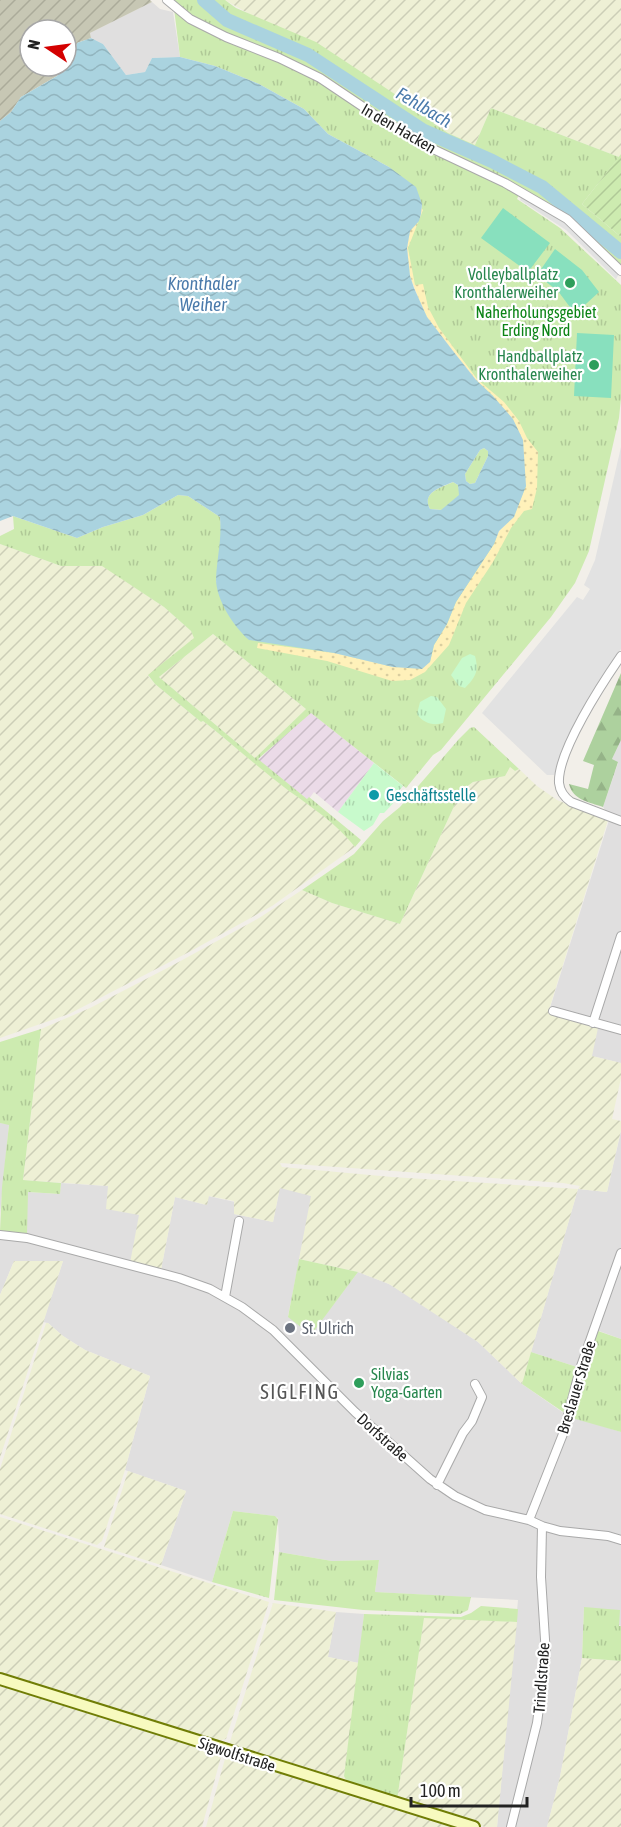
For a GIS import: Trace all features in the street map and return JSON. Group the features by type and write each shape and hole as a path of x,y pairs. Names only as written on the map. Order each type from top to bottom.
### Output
{"street":[{"name":"In den Hacken","path":"167,0 190,20 313,74 381,119 433,149 505,183 567,219 621,271"},
{"path":"621,656 594,697 572,742 560,772 559,785 561,792 571,802 621,821"},
{"path":"593,1023 621,936"},
{"path":"553,1011 621,1030"},
{"path":"225,1297 239,1221"},
{"name":"Dorfstraße","path":"0,1235 27,1238 198,1283 225,1297 273,1330 355,1412 437,1485 485,1510 529,1520 560,1531 608,1536 621,1540"},
{"name":"Breslauer Straße","path":"529,1520 563,1434 580,1369 621,1253"},
{"path":"437,1485 463,1433 472,1421 482,1397 475,1384"},
{"name":"Trindlstraße","path":"511,1827 537,1723 545,1665 541,1577 542,1526"},
{"name":"Sigwolfstraße","path":"0,1679 474,1827"}],"shaded area":[{"path":"0,0 150,0 152,2 90,33 91,38 78,43 78,18 18,18 18,78 54,78 21,97 11,112 0,121"},
{"path":"225,0 621,0 621,154 619,157 491,108 475,145 448,133 433,123 434,120"},
{"path":"152,2 160,9 173,12 180,57 152,58 145,72 126,75 103,44 91,38 90,33"},
{"path":"522,195 569,225 619,274 616,279 566,230 520,200"},
{"path":"621,447 621,649 587,700 554,775 547,775 482,713 577,597 583,600 590,589 584,585 595,560"},
{"path":"0,544 61,566 102,565 164,607 191,631 195,638 148,676 201,722 203,721 315,809 344,833 355,847 272,906 191,951 69,1014 0,1038"},
{"path":"213,634 306,709 255,758 159,677"},
{"path":"310,712 374,763 338,812 314,792 308,800 258,760"},
{"path":"621,740 621,1063 592,1056 548,1014 610,817 603,807 618,763 612,759"},
{"path":"510,767 515,771 519,769 557,800 608,820 548,1013 598,1028 592,1056 621,1063 621,1078 612,1119 621,1121 621,1130 607,1192 578,1189 522,1384 478,1342 389,1284 358,1272 299,1259 311,1196 280,1188 273,1222 234,1214 234,1201 209,1196 207,1205 175,1197 161,1270 130,1263 139,1215 106,1209 108,1186 23,1180 41,1029 90,1008 175,964 259,918 302,890 332,903 400,924 461,791 473,782","holes":["280,1163 580,1186 578,1189 392,1177 282,1167"]},
{"path":"0,1123 9,1124 0,1214"},
{"path":"621,1131 621,1339 591,1328 577,1367 531,1352 578,1189 607,1192"},
{"path":"61,1183 108,1186 139,1215 161,1270 175,1197 206,1205 208,1196 235,1202 234,1214 273,1222 280,1187 312,1196 288,1316 311,1334 358,1272 389,1284 478,1342 522,1384 565,1414 621,1432 621,1626 584,1607 582,1658 560,1777 547,1827 497,1827 518,1600 375,1592 379,1560 332,1561 279,1552 278,1518 233,1511 212,1582 161,1565 186,1491 125,1470 150,1376 85,1350 48,1323 43,1322 63,1261 14,1261 0,1295 0,1231 28,1192 60,1194"},
{"path":"14,1261 63,1261 0,1458 0,1295"},
{"path":"46,1323 85,1350 150,1376 125,1470 102,1541 97,1545 0,1514 0,1469"},
{"path":"128,1471 186,1491 161,1565 104,1547"},
{"path":"0,1517 269,1602 226,1739 218,1741 206,1738 0,1673"},
{"path":"273,1603 336,1612 328,1657 359,1663 344,1776 354,1786 229,1745"},
{"path":"336,1612 364,1614 359,1663 328,1657"},
{"path":"424,1617 517,1622 497,1827 485,1827 397,1800"},
{"path":"582,1658 621,1661 621,1827 547,1827 560,1777"},
{"path":"0,1683 222,1753 202,1827 0,1827"},
{"path":"226,1755 457,1827 206,1827"}],"green space":[{"name":"Naherholungsgebiet Erding Nord","path":"173,0 225,0 236,8 316,42 434,120 433,123 448,133 475,145 491,108 619,157 582,204 621,237 621,268 568,216 522,188 517,199 560,228 621,285 619,418 589,551 575,583 551,617 441,750 433,755 406,788 311,713 258,759 361,840 355,847 324,817 155,684 148,675 194,638 191,631 164,607 102,566 61,566 0,544 0,536 14,529 13,516 77,538 103,527 143,515 178,495 188,496 220,517 222,536 216,582 335,653 393,667 507,524 476,380 427,317 410,276 407,248 410,231 421,214 422,204 389,167 328,134 304,109 259,84 215,66 180,57","holes":["213,634 306,709 255,758 159,677"]},
{"path":"621,154 621,237 582,204"},
{"path":"503,208 550,243 528,272 481,238"},
{"name":"Volleyballplatz Kronthalerweiher","path":"555,249 582,270 599,292 575,314 558,291 537,275"},
{"name":"Handballplatz Kronthalerweiher","path":"577,333 614,335 611,398 574,396"},
{"path":"484,448 488,451 488,456 475,483 470,484 466,481 465,474 480,450"},
{"path":"453,482 458,485 460,495 442,510 430,509 428,499 430,495"},
{"path":"470,654 475,656 477,666 474,677 465,688 459,686 451,675 462,658"},
{"path":"621,673 621,740 612,759 618,762 603,807 578,797 569,784 588,789 594,765 583,761"},
{"path":"431,696 437,697 446,709 443,723 428,723 417,714 420,702"},
{"path":"474,727 519,769 515,771 510,767 505,776 473,782 461,791 400,924 332,903 302,890 354,854 383,821 400,807 459,739"},
{"path":"374,763 403,786 397,793 400,796 384,813 380,813 373,825 364,831 338,812"},
{"path":"41,1029 23,1180 61,1183 60,1194 28,1192 27,1234 0,1231 9,1125 0,1123 0,1042"},
{"path":"299,1259 358,1272 311,1335 288,1317"},
{"path":"598,1331 621,1339 621,1432 572,1418 587,1360"},
{"path":"531,1352 577,1367 566,1414 522,1384"},
{"path":"233,1511 275,1516 278,1519 269,1598 212,1582"},
{"path":"279,1552 332,1561 379,1560 375,1592 471,1597 468,1610 460,1614 363,1610 274,1600"},
{"path":"481,1606 518,1609 517,1622 424,1618 397,1800 367,1792 352,1785 344,1776 364,1614 461,1617"},
{"path":"584,1607 620,1610 621,1661 582,1658"}],"sand":[{"path":"418,222 408,248 415,285 423,284 428,307 439,328 477,379 504,402 538,452 537,488 532,509 524,511 511,528 493,562 466,603 449,645 425,672 410,680 392,681 327,661 257,648 258,643 335,653 393,667 430,662 434,645 447,624 456,602 494,544 499,531 513,517 526,486 493,396 476,380 453,351 427,317 419,300 410,276 407,248 410,231"}],"water":[{"name":"Kronthaler Weiher","path":"91,38 103,44 126,75 145,72 152,58 180,57 215,66 259,84 304,109 328,134 389,167 416,187 422,204 421,214 419,221 410,231 407,248 410,276 414,288 427,317 476,380 513,419 523,440 526,486 514,517 499,531 494,544 456,602 447,624 434,645 430,662 422,669 393,667 334,653 249,640 227,612 219,596 216,579 220,517 188,496 178,495 143,515 103,527 77,538 13,516 0,521 0,121 11,112 21,97 54,78 78,78 78,43","holes":["484,448 488,451 488,456 475,483 470,484 466,481 465,474 480,450","453,482 458,485 459,495 441,510 430,509 428,499 434,491"]}],"waterway":[{"name":"Fehlbach","path":"204,0 227,20 308,55 424,131 492,161 542,187 621,252"}],"place":[{"name":"Volleyballplatz Kronthalerweiher","path":"570,283"},
{"name":"Handballplatz Kronthalerweiher","path":"594,365"},
{"name":"Geschäftsstelle","path":"374,795"},
{"name":"St. Ulrich","path":"290,1328"},
{"name":"Silvias Yoga-Garten","path":"359,1383"}],"district":[{"name":"SIGLFING","path":"300,1391"}]}
